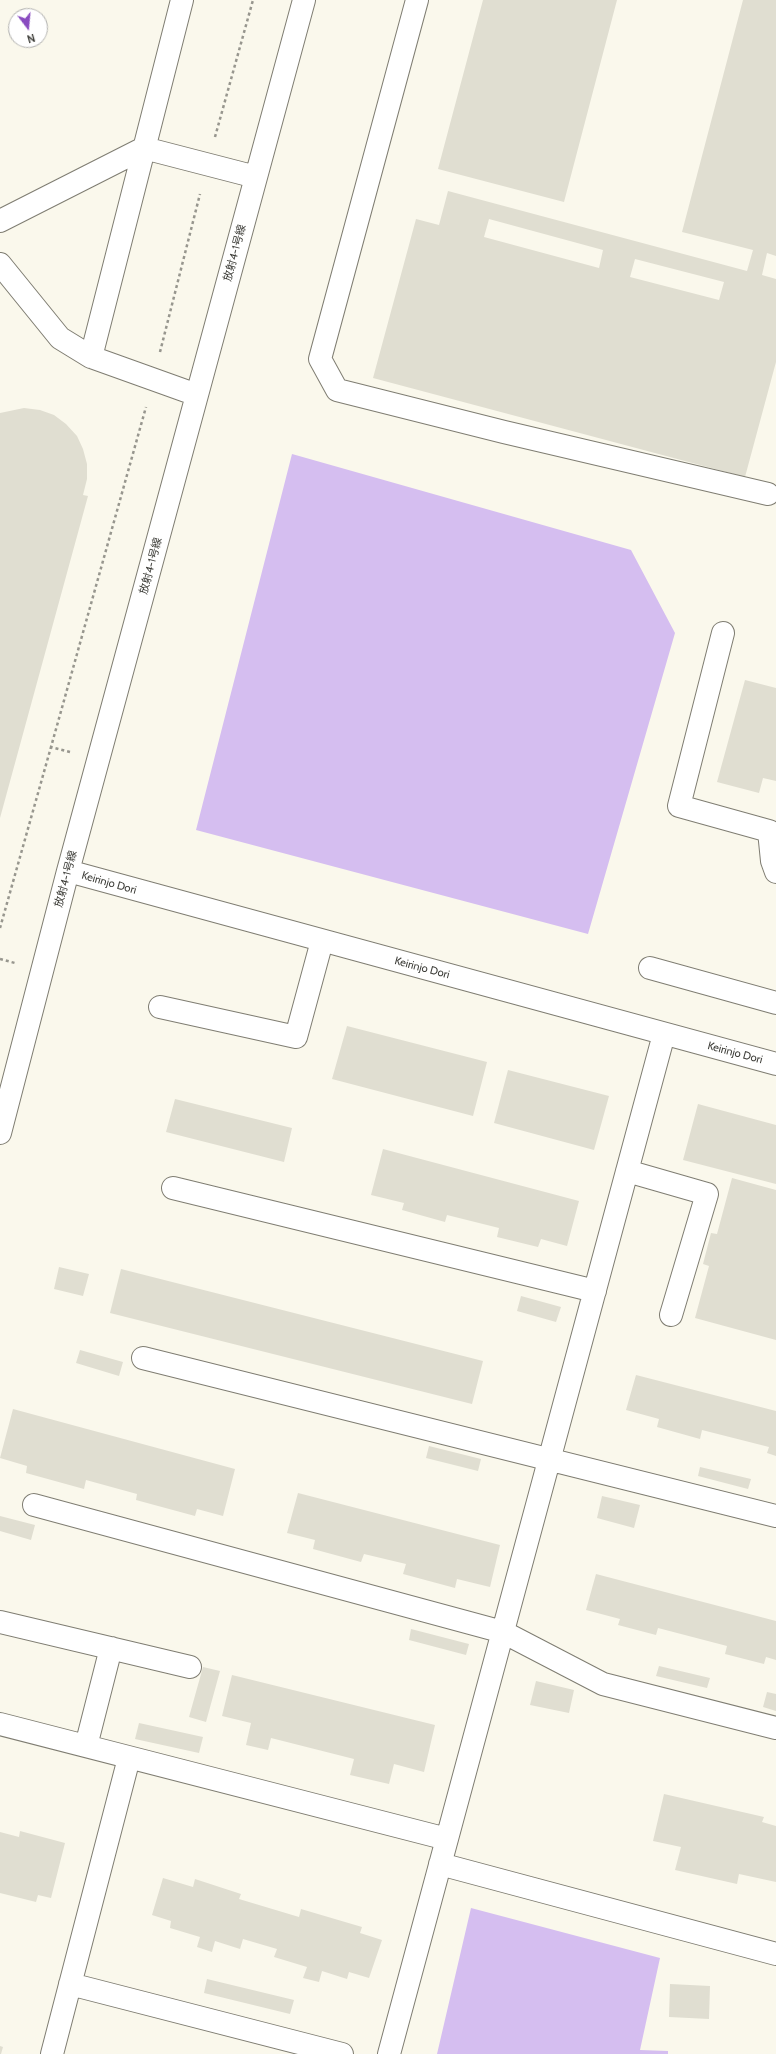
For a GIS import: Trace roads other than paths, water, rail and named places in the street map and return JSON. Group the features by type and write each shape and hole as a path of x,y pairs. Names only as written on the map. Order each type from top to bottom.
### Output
{"street":[{"path":"91,357 182,0"},
{"name":"放射4-1号線","path":"0,1133 68,871 304,0"},
{"path":"417,0 320,359 337,390 504,432 768,494"},
{"path":"0,221 144,148 256,177"},
{"path":"0,264 60,338 91,357 197,395"},
{"path":"723,633 679,806 769,832 772,861 776,872"},
{"name":"Keirinjo Dori","path":"68,871 664,1034 775,1060"},
{"path":"160,1007 296,1037 322,941"},
{"path":"650,968 776,1003"},
{"path":"389,2054 664,1034"},
{"path":"626,1172 707,1194 671,1315"},
{"path":"173,1188 594,1291"},
{"path":"143,1358 776,1516"},
{"path":"34,1505 503,1632 603,1684 776,1728"},
{"path":"0,1622 190,1667"},
{"path":"86,1746 111,1648"},
{"path":"0,1724 447,1839"},
{"path":"52,2054 129,1758"},
{"path":"440,1864 776,1954"},
{"path":"70,1984 342,2054"}]}
